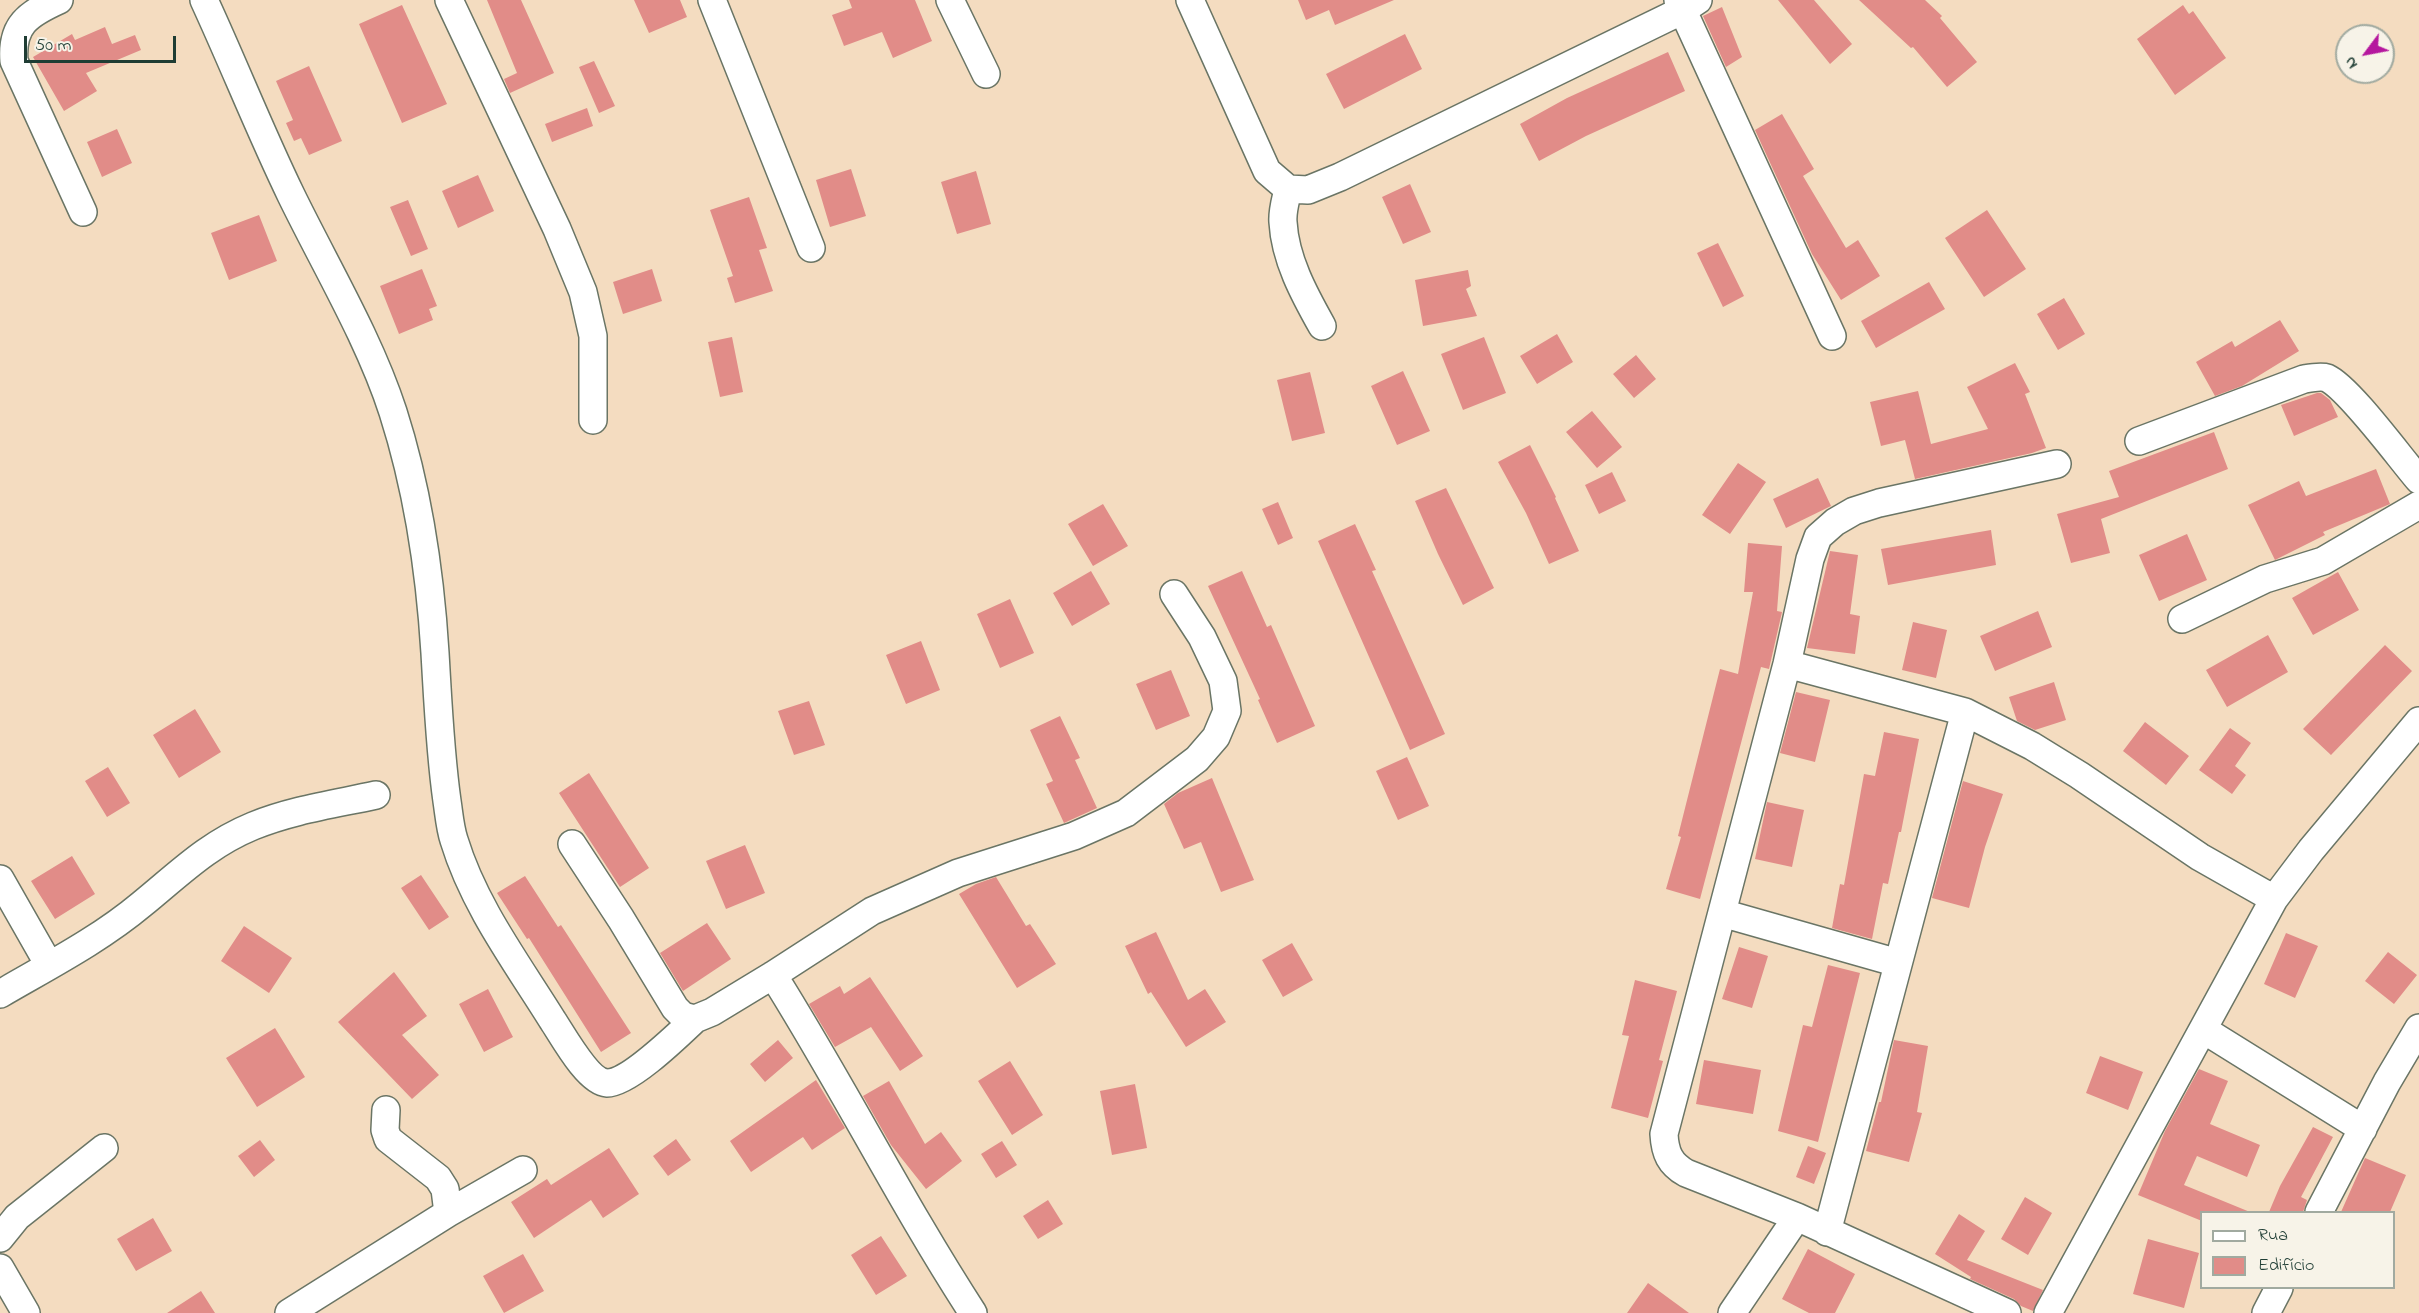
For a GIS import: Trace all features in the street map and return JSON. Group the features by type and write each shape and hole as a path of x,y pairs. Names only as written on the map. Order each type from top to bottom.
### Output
{"street":[{"path":"59,0 38,9 20,25 13,43 14,61 83,212"},
{"path":"204,0 291,194 332,274 392,409 414,485 427,561 435,644 442,768 453,837 469,879 490,921 546,1009 595,1079 605,1083 617,1080 649,1060 695,1019 712,1012 882,907 958,873 1074,836 1126,813 1197,759 1216,737 1227,711 1226,701 1223,681 1206,646 1174,594"},
{"path":"449,0 557,230 583,292 593,336 593,420"},
{"path":"712,0 811,248"},
{"path":"951,0 986,74"},
{"path":"1190,0 1267,171 1288,189 1308,189 1340,177 1687,3 1832,336"},
{"path":"1288,189 1282,220 1288,250 1297,278 1322,326"},
{"path":"2139,441 2304,379 2326,378 2340,388 2363,413 2419,480"},
{"path":"2007,1313 1797,1217 1686,1173 1677,1168 1669,1159 1664,1134 1787,664 1810,559 1818,537 1835,522 1854,511 1879,503 2057,464"},
{"path":"2182,620 2265,579 2323,561 2419,505"},
{"path":"1787,664 1965,712 2032,746 2200,857 2274,899"},
{"path":"1827,1232 1965,712"},
{"path":"2048,1313 2274,899 2311,850 2419,721"},
{"path":"0,994 118,922 210,847 253,826 301,811 376,795"},
{"path":"572,844 675,1008 683,1016 695,1019"},
{"path":"0,879 49,965"},
{"path":"1722,913 1898,963"},
{"path":"773,975 809,1032 939,1259 973,1313"},
{"path":"2320,1211 2387,1082 2419,1028"},
{"path":"2204,1030 2363,1129"},
{"path":"386,1110 385,1130 388,1139 438,1178 445,1189 448,1213"},
{"path":"0,1238 17,1217 104,1148"},
{"path":"289,1313 448,1213 523,1170"},
{"path":"1732,1313 1797,1217"},
{"path":"0,1268 26,1313"},
{"path":"2266,1313 2278,1289"}],"building":[{"path":"487,0 521,0 554,73 510,93 504,79 517,73"},
{"path":"634,0 680,0 687,17 649,33"},
{"path":"849,0 915,0 932,41 893,58 882,32 844,46 832,15 852,8"},
{"path":"1298,0 1394,0 1335,25 1329,10 1306,20"},
{"path":"1778,0 1814,0 1852,44 1830,64"},
{"path":"1859,0 1925,0 1942,16 1940,18 1977,62 1947,87 1913,47 1911,48"},
{"path":"402,5 447,104 402,123 359,24"},
{"path":"2183,5 2189,14 2193,11 2226,58 2175,95 2137,39"},
{"path":"1722,7 1742,57 1726,67 1703,16"},
{"path":"105,27 112,44 135,35 141,50 86,73 97,91 64,111 33,57 72,34 75,40"},
{"path":"1405,34 1422,69 1344,109 1326,74"},
{"path":"1668,52 1685,91 1586,136 1539,161 1520,124 1567,98"},
{"path":"594,61 615,106 599,113 579,67"},
{"path":"309,66 342,141 309,155 301,138 294,141 286,123 293,120 276,81"},
{"path":"587,108 593,126 552,142 545,124"},
{"path":"1782,114 1814,169 1803,176 1846,248 1858,240 1880,276 1841,300 1812,254 1755,130"},
{"path":"117,129 132,163 102,177 87,142"},
{"path":"851,169 866,216 830,227 816,180"},
{"path":"976,171 991,224 957,234 941,182"},
{"path":"478,175 494,211 458,228 442,191"},
{"path":"1410,184 1431,232 1403,244 1382,197"},
{"path":"749,197 767,248 759,250 773,291 735,303 727,278 733,276 710,210"},
{"path":"408,200 428,249 411,256 390,207"},
{"path":"1987,210 2026,269 1984,297 1945,238"},
{"path":"259,215 277,261 229,280 211,233"},
{"path":"1718,243 1744,296 1723,307 1697,253"},
{"path":"422,269 437,306 429,309 433,320 399,334 380,286"},
{"path":"652,269 662,301 623,314 613,282"},
{"path":"1468,270 1471,286 1466,289 1477,316 1423,326 1415,280"},
{"path":"1929,282 1945,309 1876,348 1861,321"},
{"path":"2064,298 2085,334 2058,350 2037,314"},
{"path":"2280,320 2299,351 2242,386 2215,396 2196,362 2232,341 2235,347"},
{"path":"1557,334 1573,362 1537,384 1520,356"},
{"path":"732,337 743,392 720,397 708,342"},
{"path":"1484,337 1506,393 1463,410 1441,354"},
{"path":"1636,355 1656,379 1634,398 1613,374"},
{"path":"2015,363 2030,392 2025,394 2046,448 1915,479 1905,440 1881,446 1870,402 1918,391 1931,444 1988,429 1967,387"},
{"path":"1403,371 1430,431 1397,445 1371,386"},
{"path":"1310,372 1325,433 1292,441 1277,380"},
{"path":"2321,393 2330,400 2338,417 2294,436 2281,405"},
{"path":"1592,411 1622,447 1597,468 1566,432"},
{"path":"2214,432 2228,469 2101,519 2110,553 2071,563 2057,514 2119,497 2109,471"},
{"path":"1530,445 1579,551 1549,564 1526,513 1498,462"},
{"path":"1738,463 1766,482 1730,534 1702,515"},
{"path":"2376,469 2390,504 2323,532 2325,535 2275,560 2248,505 2299,481 2306,496"},
{"path":"1612,472 1626,501 1599,514 1585,485"},
{"path":"1818,478 1831,506 1786,528 1773,499"},
{"path":"1446,488 1494,588 1463,605 1415,501"},
{"path":"1278,502 1293,538 1278,545 1262,509"},
{"path":"1103,504 1128,546 1093,566 1068,524"},
{"path":"1355,524 1376,570 1372,571 1445,734 1410,750 1318,541"},
{"path":"1991,530 1996,565 1888,585 1881,549"},
{"path":"2187,534 2207,580 2159,601 2139,555"},
{"path":"1748,543 1782,546 1777,611 1782,612 1769,669 1761,667 1700,899 1666,889 1681,837 1678,836 1720,669 1738,674 1753,592 1744,592"},
{"path":"1830,551 1858,555 1850,614 1860,616 1855,654 1807,648"},
{"path":"1091,571 1110,604 1072,626 1053,593"},
{"path":"1242,571 1267,627 1271,625 1315,726 1277,743 1258,700 1260,699 1208,586"},
{"path":"2338,572 2359,610 2313,635 2292,598"},
{"path":"1010,599 1034,653 1000,668 977,614"},
{"path":"2038,611 2052,647 1995,671 1980,636"},
{"path":"1913,622 1947,630 1936,678 1902,670"},
{"path":"2268,635 2288,672 2227,707 2206,670"},
{"path":"921,641 940,690 906,704 886,655"},
{"path":"2385,645 2412,671 2331,755 2303,729"},
{"path":"1171,670 1190,716 1156,730 1136,684"},
{"path":"2054,682 2066,720 2035,730 2017,721 2009,697"},
{"path":"1796,692 1830,700 1815,762 1780,753"},
{"path":"809,701 825,745 794,755 778,711"},
{"path":"195,709 221,752 179,778 153,735"},
{"path":"1060,716 1080,758 1075,760 1097,808 1064,823 1046,784 1053,781 1030,730"},
{"path":"2145,722 2189,756 2166,785 2123,751"},
{"path":"2230,728 2251,743 2235,766 2246,775 2232,794 2199,770"},
{"path":"1884,732 1919,739 1901,832 1899,832 1888,884 1883,883 1872,939 1832,928 1840,884 1844,885 1864,774 1875,776"},
{"path":"1407,757 1429,806 1398,820 1376,771"},
{"path":"108,767 130,803 107,817 85,781"},
{"path":"589,773 649,868 620,887 559,793"},
{"path":"1212,778 1254,880 1221,892 1201,842 1184,849 1164,804 1178,793"},
{"path":"1963,781 2003,794 1985,847 1969,908 1932,898"},
{"path":"1767,802 1804,810 1792,867 1755,859"},
{"path":"745,845 765,893 726,909 706,861"},
{"path":"72,856 95,894 55,919 31,881"},
{"path":"421,875 449,917 429,930 401,888"},
{"path":"525,876 558,927 561,925 631,1033 601,1052 529,938 527,939 497,893"},
{"path":"996,877 1026,926 1030,924 1056,964 1017,988 959,894 976,884"},
{"path":"707,923 731,959 683,991 660,953"},
{"path":"244,926 292,958 269,993 221,961"},
{"path":"1156,932 1188,1000 1205,989 1226,1022 1186,1047 1151,992 1148,994 1125,946"},
{"path":"2286,933 2318,946 2295,998 2264,984"},
{"path":"1292,943 1313,980 1283,997 1262,960"},
{"path":"1739,947 1768,956 1752,1008 1722,999"},
{"path":"2388,952 2417,975 2394,1004 2365,981"},
{"path":"1828,965 1860,973 1818,1142 1778,1131 1803,1025 1812,1027"},
{"path":"394,972 427,1016 402,1035 439,1075 412,1099 338,1022"},
{"path":"870,977 923,1056 900,1071 871,1027 835,1047 809,1004 840,986 844,994"},
{"path":"1635,980 1677,991 1659,1060 1663,1061 1648,1118 1611,1108 1629,1036 1622,1035"},
{"path":"488,989 513,1037 484,1052 459,1004"},
{"path":"275,1028 305,1077 257,1107 226,1058"},
{"path":"778,1040 793,1058 765,1082 750,1064"},
{"path":"1894,1040 1928,1046 1917,1112 1922,1113 1909,1162 1866,1151 1879,1102 1881,1102"},
{"path":"2100,1056 2143,1072 2128,1110 2086,1093"},
{"path":"1704,1060 1761,1070 1753,1114 1696,1104"},
{"path":"1010,1061 1043,1115 1012,1135 978,1081"},
{"path":"2199,1069 2228,1081 2210,1124 2260,1145 2247,1177 2197,1156 2184,1185 2248,1211 2200,1211 2200,1220 2138,1195 2165,1131"},
{"path":"816,1080 845,1128 812,1150 803,1137 751,1172 730,1141"},
{"path":"889,1081 925,1144 941,1132 962,1161 926,1189 891,1145 863,1096"},
{"path":"1135,1084 1147,1148 1112,1155 1100,1091"},
{"path":"2313,1127 2333,1137 2301,1197 2307,1200 2303,1211 2269,1211 2280,1186"},
{"path":"676,1139 691,1160 668,1176 653,1156"},
{"path":"260,1140 275,1160 254,1177 238,1156"},
{"path":"1002,1141 1017,1165 996,1178 981,1154"},
{"path":"1808,1146 1826,1153 1814,1184 1796,1177"},
{"path":"609,1148 639,1194 603,1218 591,1200 534,1238 511,1202 547,1179 551,1185"},
{"path":"2365,1158 2406,1175 2390,1211 2341,1211"},
{"path":"2025,1197 2052,1213 2028,1255 2001,1239"},
{"path":"1048,1200 1063,1224 1038,1239 1023,1216"},
{"path":"1959,1214 1985,1231 1967,1260 2043,1290 2033,1311 2021,1306 2014,1299 1970,1279 1971,1277 1935,1254"},
{"path":"153,1218 172,1251 136,1271 117,1239"},
{"path":"881,1236 907,1276 876,1295 851,1255"},
{"path":"2148,1239 2199,1253 2184,1308 2133,1294"},
{"path":"1808,1249 1855,1274 1835,1313 1809,1313 1782,1299"},
{"path":"523,1254 544,1291 504,1313 483,1276"},
{"path":"1648,1283 1689,1313 1627,1313"},
{"path":"201,1291 215,1313 167,1313"}]}
